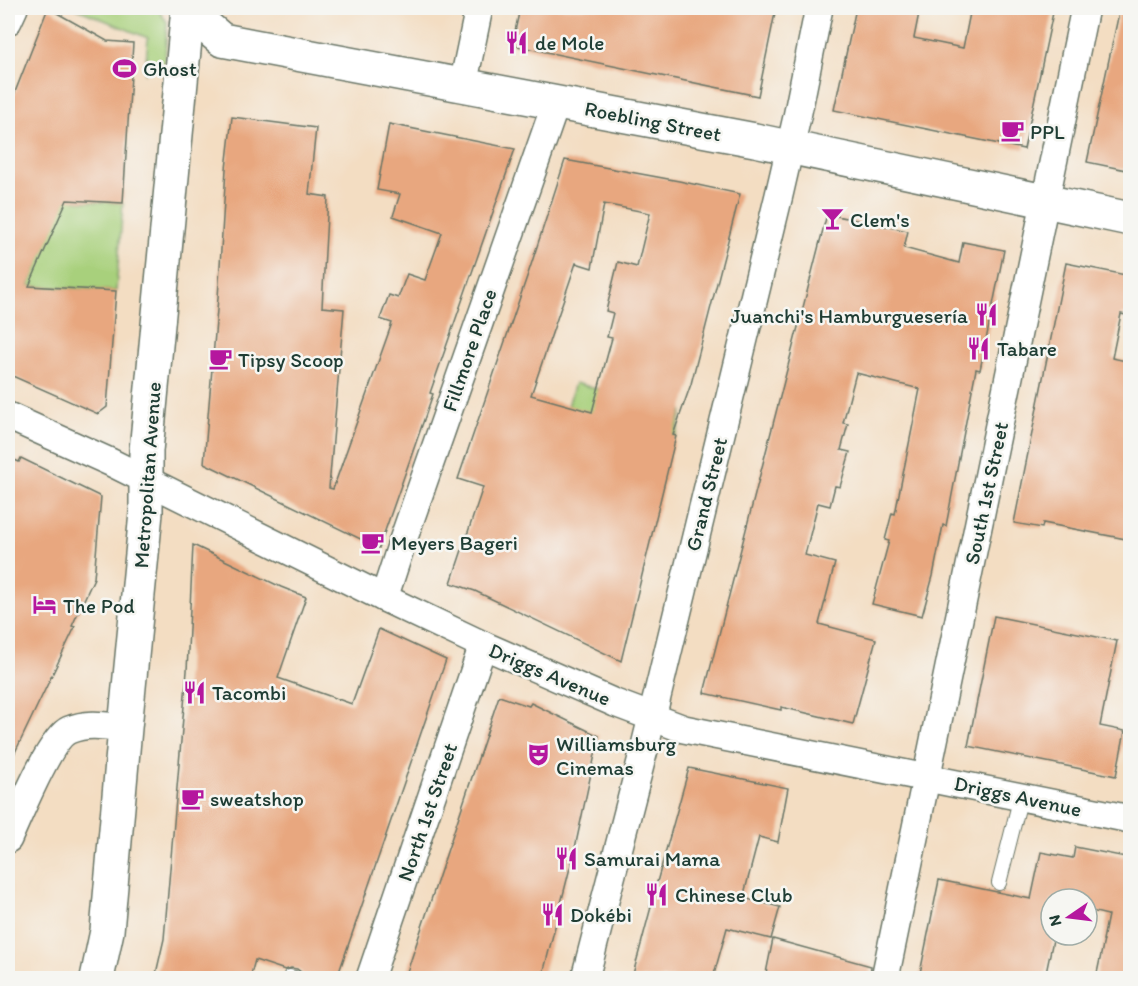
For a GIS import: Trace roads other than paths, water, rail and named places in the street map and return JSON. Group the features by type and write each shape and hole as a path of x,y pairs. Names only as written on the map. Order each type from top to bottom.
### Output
{"main road":[{"name":"Roebling Street","path":"187,9 222,40 755,140 1131,219"},
{"name":"Metropolitan Avenue","path":"97,978 107,931 146,513 147,439 187,9"}],"street":[{"path":"8,21 14,8"},
{"path":"463,85 479,8"},
{"name":"Grand Street","path":"585,978 652,717 790,148 819,8"},
{"name":"South 1st Street","path":"885,978 1085,8"},
{"name":"Fillmore Place","path":"384,598 556,103"},
{"name":"Driggs Avenue","path":"8,416 146,480 483,645 615,703 684,729 1131,819"},
{"name":"North 1st Street","path":"370,978 483,645"},
{"path":"8,839 47,754 66,731 88,724 125,728"}],"lane":[{"path":"999,883 1021,796"}],"place":[{"name":"de Mole","path":"517,42"},
{"name":"Ghost","path":"125,68"},
{"name":"PPL","path":"1012,131"},
{"name":"Clem's","path":"832,219"},
{"name":"Juanchi's Hamburguesería","path":"986,315"},
{"name":"Tabare","path":"979,348"},
{"name":"Tipsy Scoop","path":"220,359"},
{"name":"Meyers Bageri","path":"373,542"},
{"name":"The Pod","path":"45,605"},
{"name":"Tacombi","path":"194,692"},
{"name":"Williamsburg Cinemas","path":"538,755"},
{"name":"sweatshop","path":"192,798"},
{"name":"Samurai Mama","path":"566,858"},
{"name":"Chinese Club","path":"657,894"},
{"name":"Dokébi","path":"552,914"}]}
